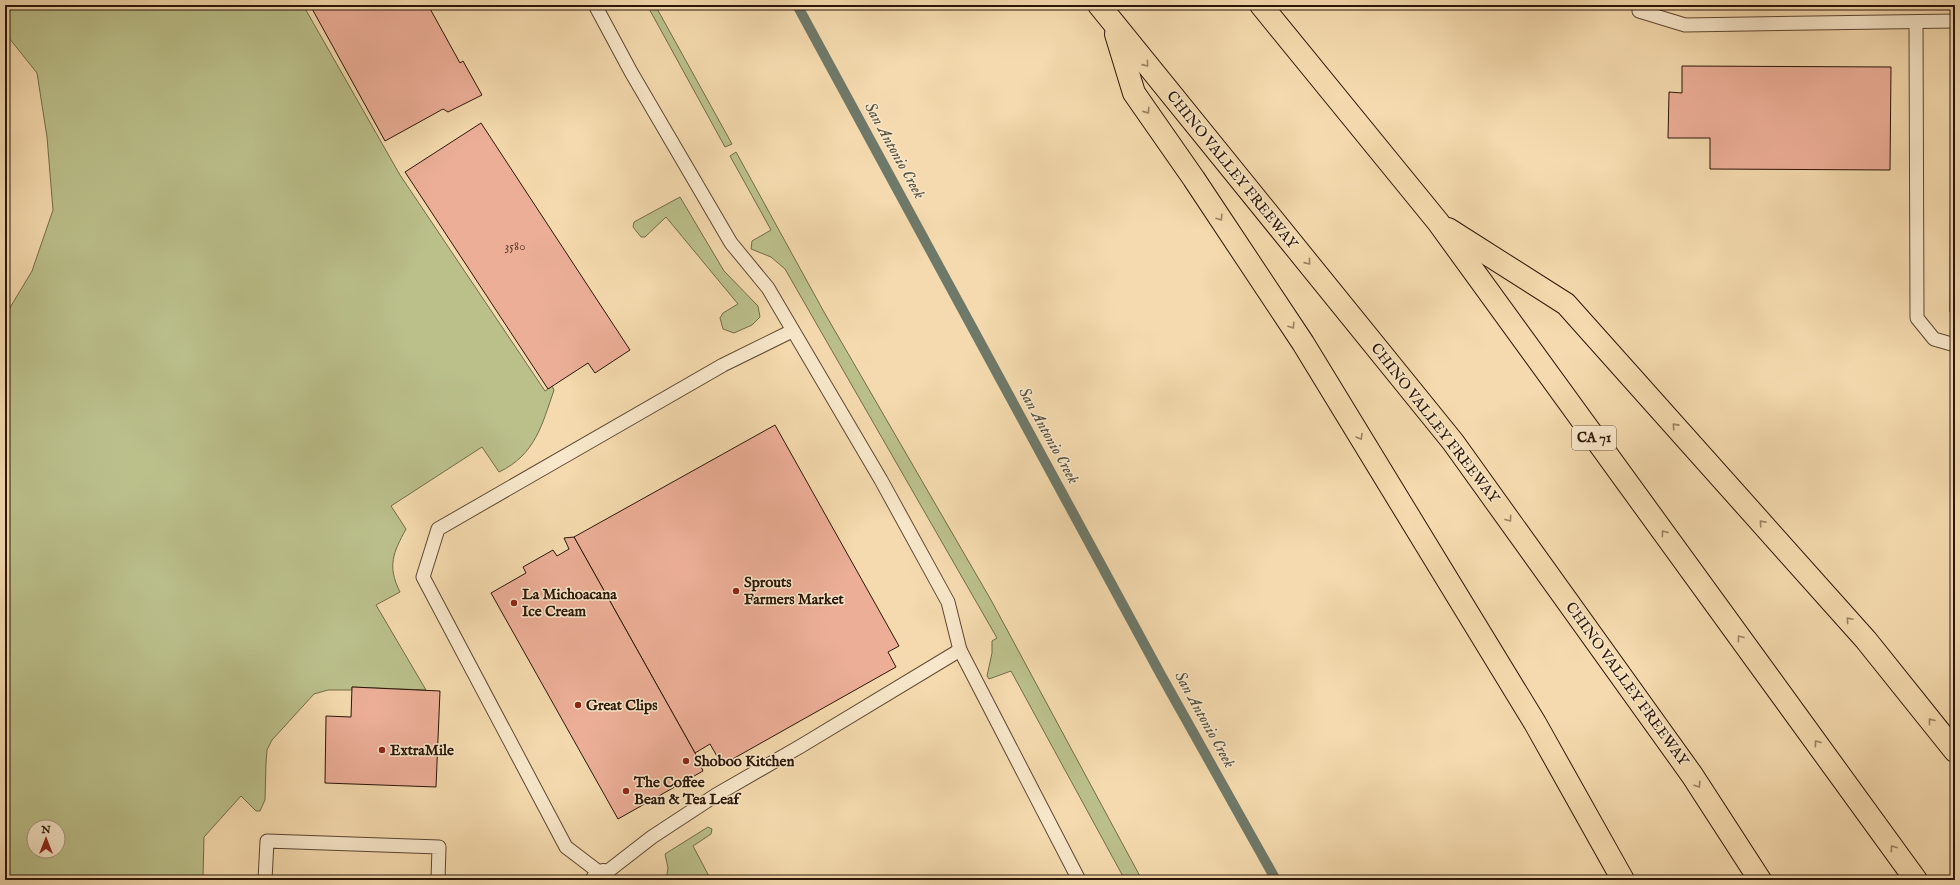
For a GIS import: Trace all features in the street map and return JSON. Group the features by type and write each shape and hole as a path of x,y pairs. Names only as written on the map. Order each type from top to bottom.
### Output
{"highway":[{"name":"CHINO VALLEY FREEWAY","path":"1099,5 1112,23 1453,442 1692,776 1760,880"},
{"name":"CA 71","path":"1261,5 1438,222 1916,880"},
{"path":"1112,23 1134,92 1304,343 1535,723 1623,880"},
{"path":"1438,222 1566,304 1866,640 1955,751"}],"lane":[{"path":"595,5 631,72 731,243 768,288 880,480 948,602 960,650 1079,880"},
{"path":"1639,12 1685,24 1955,21"},
{"path":"1916,22 1917,318 1934,339 1955,345"},
{"path":"792,331 723,365 438,529 423,577 566,847 603,878 652,837 716,794 801,746 960,650"},
{"path":"265,880 267,841 439,847 438,880"}],"green space":[{"path":"5,5 303,5 400,175 545,391 552,386 554,390 536,438 521,457 511,465 499,472 482,447 391,506 406,529 393,560 394,575 400,592 376,605 426,690 352,687 352,690 328,690 314,694 272,740 267,750 265,800 260,811 256,811 241,796 204,837 203,877 216,878 216,880 5,880 5,316 32,271 53,210 47,137 37,73 5,33"},
{"path":"647,5 655,5 732,144 725,147"},
{"path":"736,152 824,312 991,600 1142,880 1125,880 1011,671 989,679 987,676 992,653 992,641 997,638 785,269 771,257 751,249 752,241 771,230 730,156"},
{"path":"680,197 724,271 758,306 760,317 752,325 734,333 723,329 720,318 723,313 738,304 666,217 645,237 641,237 633,227 634,222"},
{"path":"708,827 712,829 711,834 693,846 711,880 690,880 688,876 682,880 666,880 668,868 665,854"}],"building":[{"path":"310,5 428,5 460,63 463,61 482,95 448,112 443,109 385,141"},
{"path":"1951,59 1955,59 1955,312 1950,312"},
{"path":"1682,66 1891,67 1890,170 1710,169 1710,138 1668,138 1669,92 1682,93"},
{"path":"481,123 630,350 595,373 588,363 548,389 405,172"},
{"name":"Sprouts Farmers Market","path":"775,425 899,646 888,652 896,667 722,765 710,744 695,753 574,537"},
{"path":"574,537 695,753 703,771 618,819 491,593 526,573 523,567 553,550 557,556 569,549 564,538"},
{"name":"ExtraMile","path":"352,687 440,691 436,787 325,783 326,716 351,717"},
{"path":"290,876 393,880 289,880"}],"waterway":[{"name":"San Antonio Creek","path":"797,5 1161,675 1276,880"}],"place":[{"name":"Sprouts Farmers Market","path":"736,591"},
{"name":"La Michoacana Ice Cream","path":"514,603"},
{"name":"Great Clips","path":"578,705"},
{"name":"ExtraMile","path":"382,750"},
{"name":"Shoboo Kitchen","path":"686,761"},
{"name":"The Coffee Bean & Tea Leaf","path":"626,791"}]}
